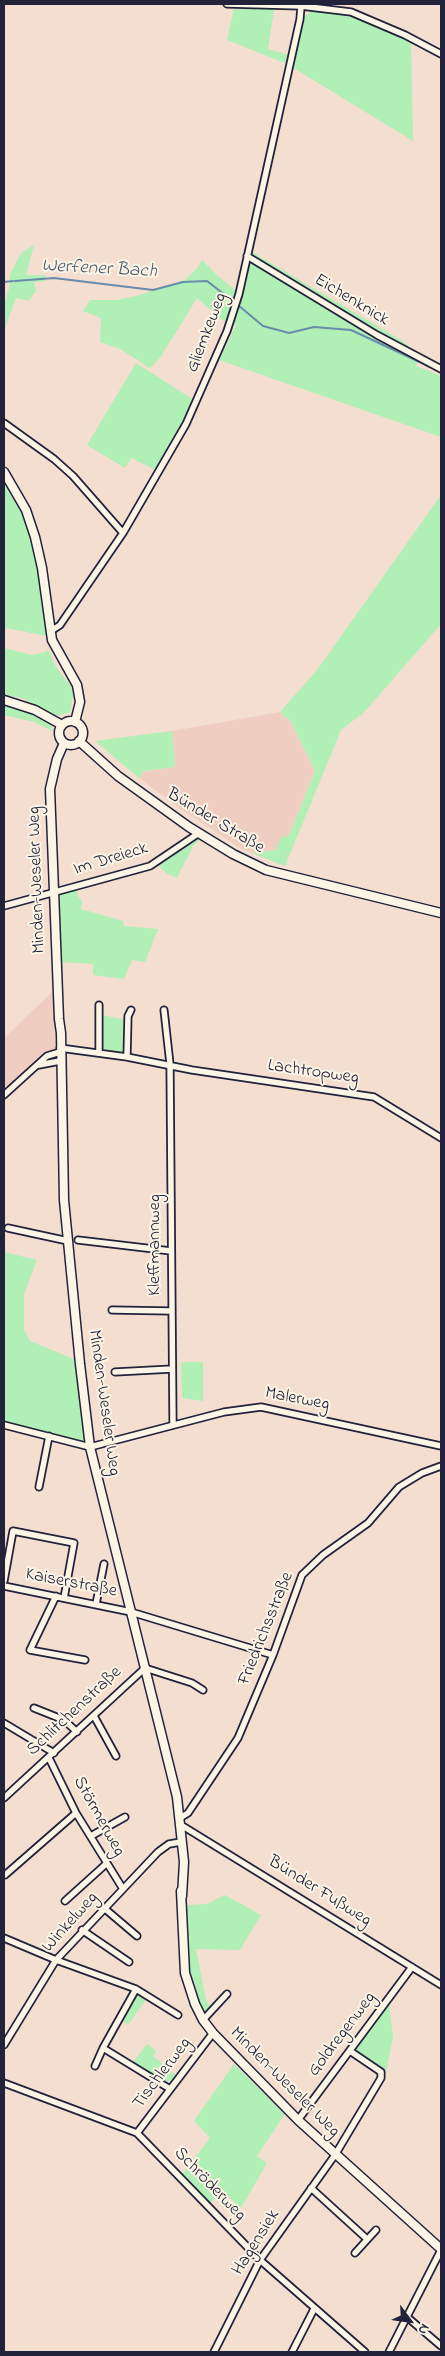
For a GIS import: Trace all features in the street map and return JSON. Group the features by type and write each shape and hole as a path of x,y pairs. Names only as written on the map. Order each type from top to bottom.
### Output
{"street":[{"path":"227,4 301,6 350,12 405,35 441,54"},
{"name":"Gliemkeweg","path":"51,631 60,625 123,533 198,400 227,331 239,294 300,19 301,6"},
{"name":"Eichenknick","path":"247,256 377,335 441,369"},
{"path":"4,423 54,459 73,476 123,533"},
{"path":"4,472 26,510 42,568 51,631 60,657 78,685 80,702 75,722"},
{"path":"4,700 35,710 62,725"},
{"path":"66,722 75,722 82,730 80,741 74,745 64,743 59,735 62,725 66,722"},
{"name":"Bünder Straße","path":"80,741 118,776 233,854 266,870 441,913"},
{"name":"Minden-Weseler Weg","path":"64,743 57,759 50,789 59,1019 56,1038 60,1050 64,1200 68,1241 90,1447 177,1797 184,1862 182,1896 185,1973 195,2004 213,2033 335,2156 441,2250"},
{"name":"Im Dreieck","path":"4,906 150,866 199,832"},
{"path":"99,1053 100,1005"},
{"path":"127,1056 128,1016 131,1010"},
{"path":"164,1010 170,1064"},
{"path":"4,1095 47,1056 60,1050"},
{"name":"Lachtropweg","path":"60,1050 127,1056 192,1070 374,1097 441,1138"},
{"path":"37,1065 60,1062"},
{"name":"Kleffmannweg","path":"170,1064 171,1311 174,1425"},
{"path":"8,1228 68,1241"},
{"path":"78,1240 172,1251"},
{"path":"112,1310 171,1311"},
{"path":"115,1372 172,1369"},
{"name":"Malerweg","path":"90,1447 224,1412 261,1407 441,1446"},
{"path":"4,1425 90,1447"},
{"path":"39,1487 49,1436"},
{"name":"Friedrichsstraße","path":"180,1821 188,1813 238,1738 273,1654 298,1581 309,1567 359,1532 399,1487 422,1473 441,1466"},
{"path":"4,1581 12,1531 74,1543 64,1598"},
{"path":"96,1604 104,1564"},
{"name":"Kaiserstraße","path":"4,1586 131,1612 273,1654"},
{"path":"56,1596 30,1650 85,1660"},
{"path":"145,1668 192,1683 203,1690"},
{"name":"Schlitchenstraße","path":"4,1798 145,1668"},
{"path":"34,1708 64,1720 77,1732"},
{"path":"94,1716 116,1756"},
{"path":"4,1723 51,1755"},
{"name":"Störmerweg","path":"51,1755 76,1812 123,1889"},
{"path":"5,1875 76,1812"},
{"path":"91,1836 125,1817"},
{"name":"Bünder Fußweg","path":"180,1821 441,1985"},
{"name":"Winkelweg","path":"4,2045 56,1960 82,1930 164,1847 181,1843"},
{"path":"65,1901 106,1864"},
{"path":"104,1908 137,1936"},
{"path":"82,1930 129,1962"},
{"path":"4,1938 56,1960 136,1989 178,2015"},
{"name":"Goldregenweg","path":"298,2120 412,1967"},
{"path":"95,2066 136,1989"},
{"path":"204,2020 227,1994"},
{"name":"Tischlerweg","path":"137,2133 213,2033"},
{"path":"103,2048 170,2089"},
{"name":"Hagensiek","path":"214,2352 260,2260 335,2156 381,2078 381,2072 350,2051"},
{"name":"Schröderweg","path":"4,2083 137,2133 260,2260 365,2352"},
{"path":"311,2188 367,2240"},
{"path":"355,2253 376,2230"},
{"path":"389,2352 441,2250"},
{"path":"292,2352 314,2309"},
{"path":"407,2317 441,2346"}],"shaded area":[{"path":"280,712 291,722 315,771 289,837 276,850 252,853 240,848 181,809 139,778 144,772 175,766 172,731"},
{"path":"61,992 65,1058 36,1066 8,1088 4,1084 4,1038 51,993"}],"green space":[{"path":"234,9 274,9 268,49 289,55 287,64 227,40"},
{"path":"312,10 350,15 411,41 413,141 292,67 302,19"},
{"path":"34,245 26,275 46,275 46,281 34,282 36,291 29,301 16,298 5,328 4,304 10,285 10,275 21,253"},
{"path":"252,252 401,340 420,356 416,366 441,376 441,437 219,360 236,325 222,320 197,298 160,358 150,368 120,349 100,342 101,318 83,311 90,300 116,300 136,296 185,280 202,260 241,295"},
{"path":"136,363 194,400 156,470 131,458 125,468 87,445"},
{"path":"4,480 21,511 31,539 47,636 6,628 4,642"},
{"path":"441,495 441,624 360,717 359,712 359,716 341,730 285,866 252,853 276,850 281,837 289,836 315,771 291,722 280,712 317,670"},
{"path":"4,648 32,655 46,652 48,649 55,665 71,687 73,695 70,712 57,716 22,698 4,695"},
{"path":"4,704 39,715 51,724 52,731 34,722 4,715"},
{"path":"172,731 175,767 144,771 139,778 95,741"},
{"path":"193,839 200,839 193,846 177,878 166,873 157,864"},
{"path":"77,889 78,896 82,901 81,909 123,921 124,926 158,929 145,962 132,960 124,979 93,975 93,964 60,962 58,897 60,894"},
{"path":"103,1015 125,1020 125,1051 122,1054 103,1050"},
{"path":"4,1252 37,1260 24,1294 24,1330 30,1341 74,1359 85,1443 4,1422"},
{"path":"181,1362 203,1362 203,1401 182,1398"},
{"path":"225,1895 261,1915 240,1950 196,1949 206,2000 212,2008 204,2016 188,1971 186,1905 207,1904"},
{"path":"139,1992 147,1998 128,2025 123,2021"},
{"path":"389,2004 393,2037 386,2072 357,2054 355,2050"},
{"path":"147,2044 156,2051 153,2056 176,2075 172,2080 165,2082 133,2062"},
{"path":"234,2064 285,2114 257,2156 267,2163 241,2208 222,2191 209,2205 181,2176 210,2138 194,2121"}],"waterway":[{"name":"Werfener Bach","path":"15,281 54,278 153,290 183,282 207,281 234,302"},
{"name":"Werfener Bach","path":"4,282 13,281"},
{"name":"Werfener Bach","path":"238,305 263,326 289,333 314,327 351,330 441,372"}]}
